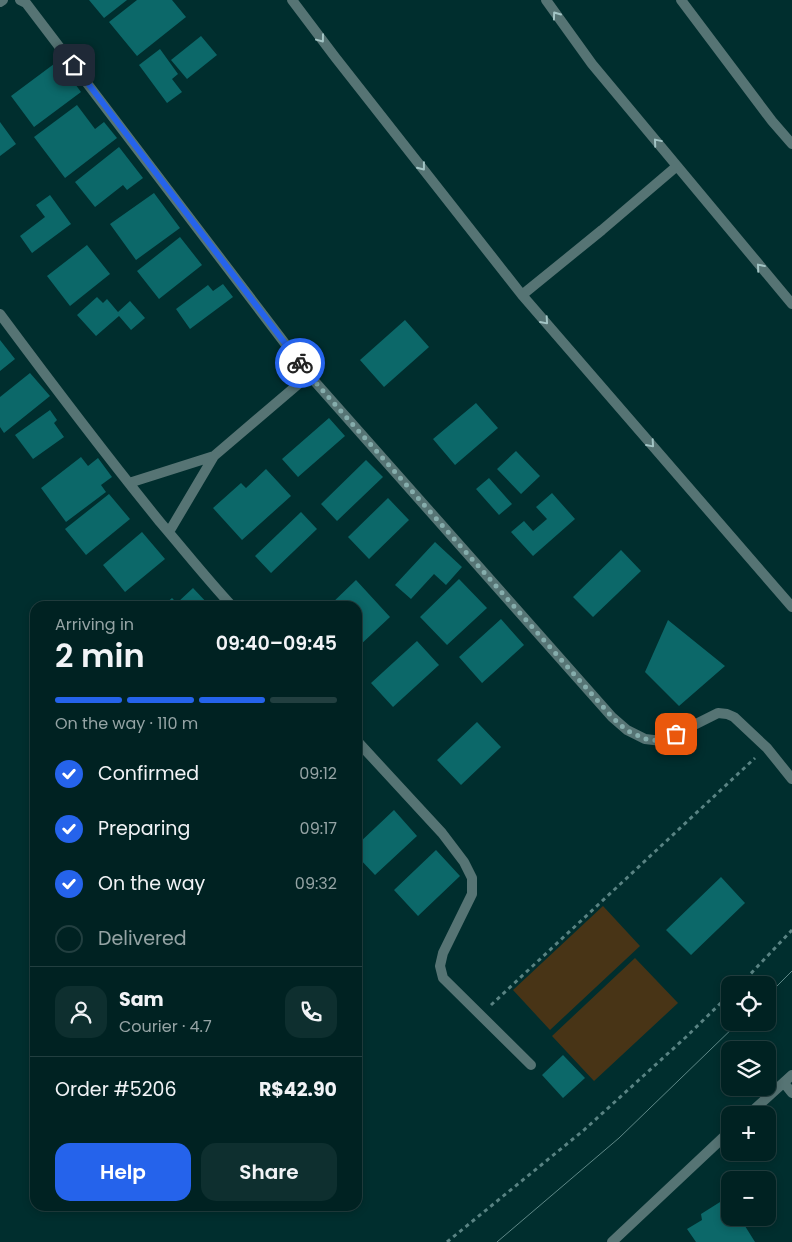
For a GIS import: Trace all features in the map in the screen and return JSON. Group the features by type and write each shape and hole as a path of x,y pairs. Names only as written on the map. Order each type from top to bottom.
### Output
{"street":[{"path":"20,0 26,3 309,375 612,717 626,730 645,739 662,741 718,713 727,714 734,717 767,748 792,778"},
{"path":"292,0 522,295 792,607"},
{"path":"546,0 592,64 792,304"},
{"path":"681,0 772,121 792,144"},
{"path":"522,295 677,166"},
{"path":"0,314 129,483 227,601"},
{"path":"169,532 214,456 309,375"},
{"path":"129,483 214,456"},
{"path":"362,746 442,833 464,862 472,878 472,894 443,954 440,966 443,978 531,1065"},
{"path":"758,1106 792,1075"},
{"path":"784,1083 792,1093"},
{"path":"612,1242 721,1139"}],"path":[{"path":"480,1015 767,748"},
{"path":"749,976 792,930"},
{"path":"447,1242 584,1130 686,1038 721,1003"}],"shaded area":[{"path":"603,906 640,946 550,1030 513,990"},
{"path":"635,958 678,1003 594,1081 552,1036"}],"building":[{"path":"89,0 127,0 104,18"},
{"path":"137,0 172,0 186,17 137,56 109,22"},
{"path":"201,36 217,55 187,79 171,60"},
{"path":"160,49 178,74 172,79 182,92 167,103 139,65"},
{"path":"58,61 81,92 34,127 11,96"},
{"path":"77,105 95,129 104,122 117,138 65,178 34,137"},
{"path":"0,122 16,144 0,156"},
{"path":"119,147 143,178 127,190 123,185 95,207 75,182"},
{"path":"154,193 180,228 136,260 110,224"},
{"path":"50,195 71,224 32,253 20,236 45,217 36,205"},
{"path":"180,237 202,265 159,299 137,271"},
{"path":"87,245 110,274 70,306 47,276"},
{"path":"223,284 233,297 190,329 176,309 208,285 213,291"},
{"path":"97,297 103,303 107,299 118,312 130,301 145,318 131,330 119,316 96,336 77,315"},
{"path":"405,320 429,347 384,387 360,360"},
{"path":"0,340 15,359 0,371"},
{"path":"30,373 50,396 4,433 0,427 0,397"},
{"path":"476,403 498,428 455,465 433,439"},
{"path":"50,410 57,420 54,423 64,437 33,459 15,435"},
{"path":"329,418 345,436 298,477 282,459"},
{"path":"516,451 540,476 521,494 497,469"},
{"path":"81,457 88,466 98,458 112,477 101,485 106,492 66,522 41,488"},
{"path":"366,460 383,477 337,521 321,504"},
{"path":"266,469 291,496 242,540 213,508 241,483 246,488"},
{"path":"489,478 512,504 499,515 476,489"},
{"path":"552,493 575,519 533,556 511,532 524,521 533,531 547,519 536,507"},
{"path":"109,494 130,519 86,555 65,529"},
{"path":"388,498 409,520 369,559 348,537"},
{"path":"301,512 317,529 271,573 255,556"},
{"path":"142,532 165,559 125,592 103,565"},
{"path":"435,542 462,567 446,585 434,574 411,599 395,585"},
{"path":"621,550 641,571 593,617 573,597"},
{"path":"459,579 487,608 447,645 420,617"},
{"path":"356,580 390,617 362,643 362,601 334,601"},
{"path":"193,588 205,601 179,601"},
{"path":"501,619 524,645 482,683 459,657"},
{"path":"668,620 725,666 679,706 645,672"},
{"path":"417,641 439,665 393,707 371,683"},
{"path":"477,722 501,747 461,785 437,760"},
{"path":"394,810 417,836 375,875 362,861 362,840"},
{"path":"436,850 460,876 418,916 394,890"},
{"path":"721,877 745,903 691,955 666,930"},
{"path":"563,1055 585,1078 563,1098 542,1075"},
{"path":"721,1201 721,1226 745,1226 755,1242 696,1242 687,1229 702,1220 701,1214"}],"tram line":[{"path":"776,987 792,971"},
{"path":"497,1242 619,1138 730,1031"}],"way so far":[{"path":"300,363 612,717 626,730 645,739 662,741 676,734"}],"route":[{"path":"74,65 300,363"}]}
